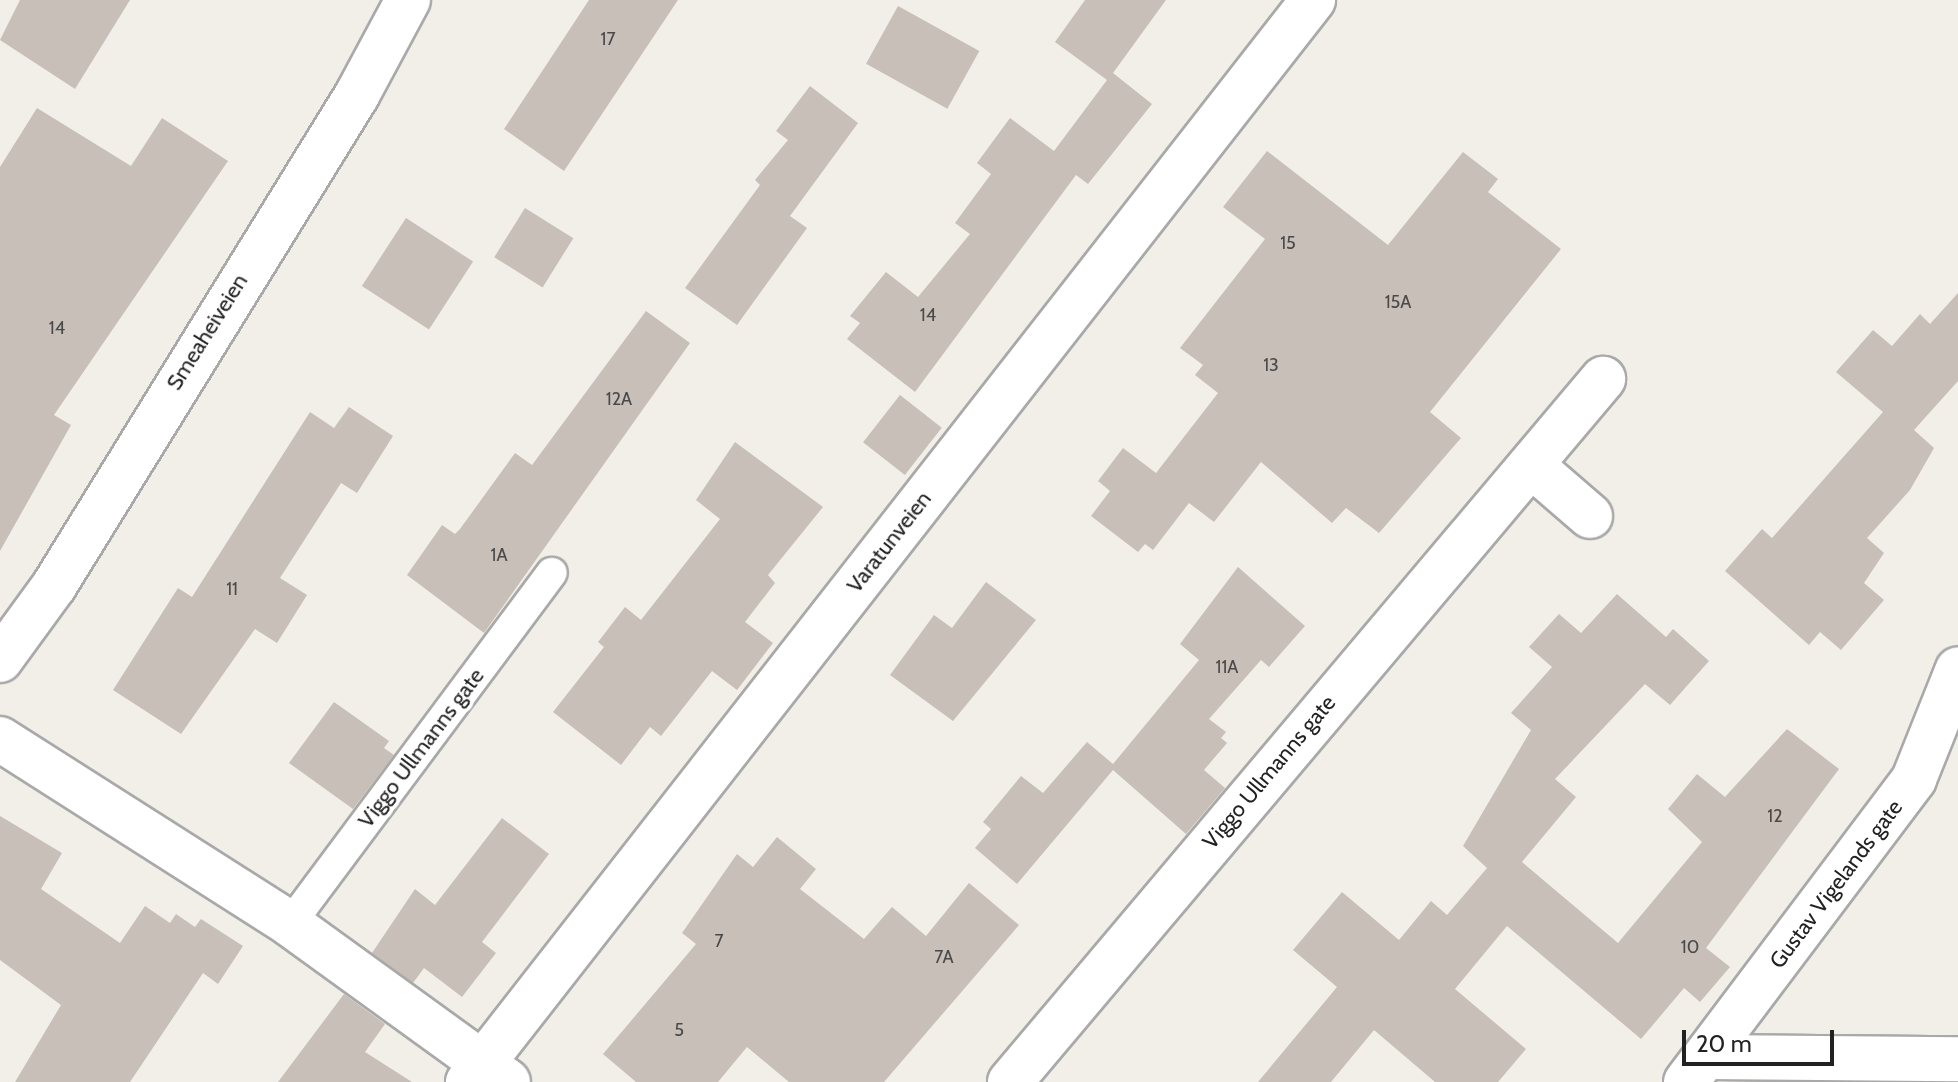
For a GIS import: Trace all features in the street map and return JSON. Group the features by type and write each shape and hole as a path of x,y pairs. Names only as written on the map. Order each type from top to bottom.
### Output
{"street":[{"name":"Smeaheiveien","path":"0,660 54,586 357,95 408,0"},
{"name":"Varatunveien","path":"486,1075 1311,1"},
{"name":"Viggo Ullmanns gate","path":"1010,1082 1603,379"},
{"path":"1531,465 1590,516"},
{"name":"Gustav Vigelands gate","path":"1697,1070 1914,779 1958,669"},
{"path":"0,739 290,924 486,1075"},
{"path":"1697,1070 1958,1059"}],"lane":[{"name":"Viggo Ullmanns gate","path":"290,924 552,573"}],"building":[{"path":"20,0 130,0 75,89 0,40"},
{"path":"589,0 678,0 564,171 504,129"},
{"path":"1085,0 1166,0 1113,73 1152,104 1088,184 1076,175 915,392 847,339 860,323 850,316 886,272 918,297 970,234 955,223 991,174 977,163 1010,118 1054,151 1107,80 1055,42"},
{"path":"898,6 979,51 947,109 866,64"},
{"path":"810,86 858,123 790,216 807,228 737,325 685,288 760,185 755,180 788,140 776,131"},
{"path":"37,108 131,166 162,118 228,161 54,415 71,425 0,551 0,167"},
{"path":"1267,151 1388,245 1463,152 1498,179 1488,192 1561,249 1430,412 1461,438 1379,533 1346,508 1332,523 1261,462 1214,522 1189,503 1153,550 1145,544 1138,552 1091,516 1110,491 1098,481 1123,448 1156,473 1218,393 1195,375 1203,365 1180,348 1265,239 1223,207"},
{"path":"525,208 573,238 543,287 494,257"},
{"path":"406,218 473,262 429,330 362,286"},
{"path":"1958,293 1958,381 1914,430 1934,448 1910,490 1867,538 1884,553 1864,583 1884,600 1841,650 1820,632 1809,645 1725,571 1762,529 1772,538 1883,412 1836,372 1873,330 1892,346 1920,314 1930,324"},
{"path":"646,311 690,343 484,633 407,575 442,525 455,534 460,529 515,453 532,465"},
{"path":"900,395 942,428 905,475 863,442"},
{"path":"349,407 393,436 357,493 341,483 280,578 307,595 277,643 255,629 181,734 113,690 178,588 192,597 310,412 334,428"},
{"path":"735,442 823,507 768,575 775,583 745,622 773,643 737,690 712,671 661,736 650,727 621,765 553,712 604,647 598,642 625,607 641,620 720,519 696,500"},
{"path":"1238,567 1305,626 1269,667 1261,660 1209,719 1226,732 1221,738 1227,743 1204,770 1225,788 1186,834 1113,770 1017,884 975,848 991,829 983,822 1021,776 1043,793 1087,742 1113,764 1199,660 1180,644"},
{"path":"986,582 1036,620 953,721 890,675 934,615 952,628"},
{"path":"1617,594 1666,637 1673,629 1709,661 1670,705 1645,684 1555,779 1576,797 1522,862 1618,943 1702,842 1668,809 1697,774 1725,797 1787,729 1839,769 1706,948 1730,967 1700,1002 1684,988 1641,1039 1507,926 1455,989 1526,1049 1498,1082 1435,1082 1374,1030 1331,1082 1258,1082 1337,987 1293,950 1342,892 1399,940 1431,901 1447,915 1487,868 1463,846 1531,730 1511,713 1552,667 1529,647 1559,614 1581,633"},
{"path":"334,702 389,741 384,748 394,755 353,809 289,763"},
{"path":"0,816 62,853 41,889 120,943 145,906 170,923 176,914 195,927 201,919 243,946 218,984 203,973 130,1082 15,1082 61,1005 0,960"},
{"path":"502,818 549,854 482,942 496,953 462,997 424,968 413,983 372,953 415,889 435,905"},
{"path":"777,837 816,869 800,889 864,939 892,907 926,936 969,883 1019,925 884,1082 789,1082 747,1047 718,1082 636,1082 603,1054 696,944 682,933 737,854 753,867"},
{"path":"344,994 385,1024 365,1052 412,1082 278,1082"}]}
